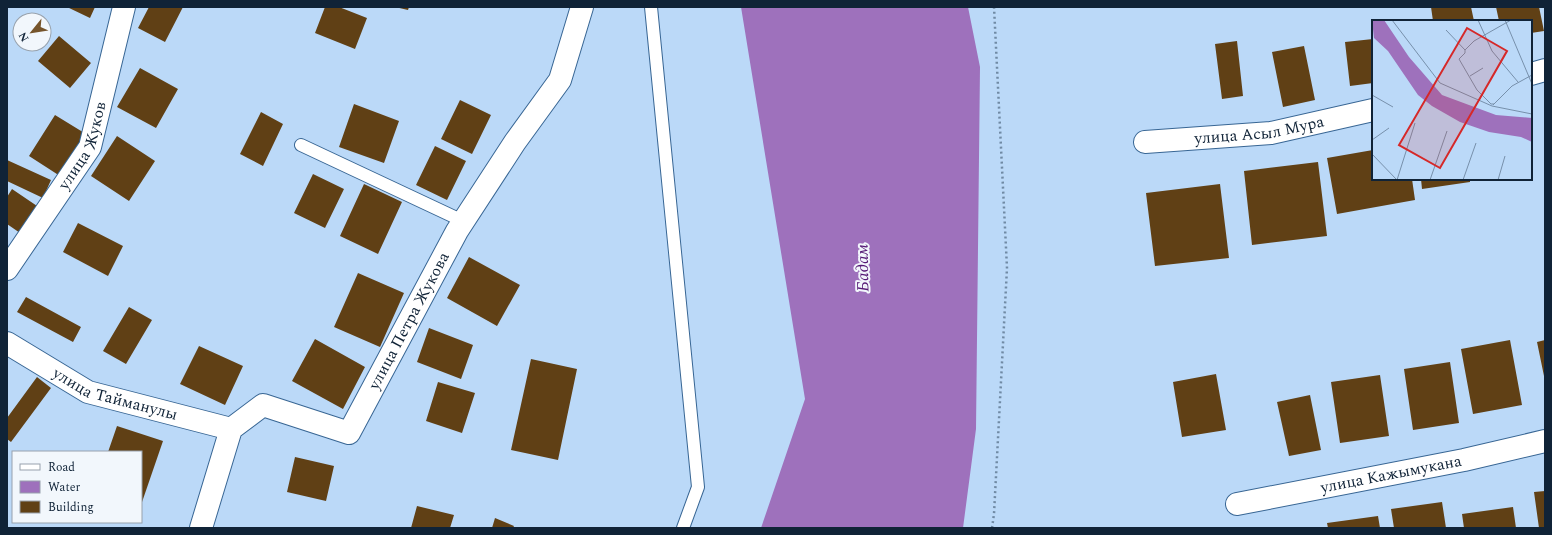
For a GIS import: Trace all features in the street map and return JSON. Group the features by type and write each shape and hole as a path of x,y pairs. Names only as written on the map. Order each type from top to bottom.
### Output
{"street":[{"name":"улица Жуков","path":"7,269 90,147 124,7"},
{"name":"улица Петра Жукова","path":"231,429 263,405 349,433 463,221 514,142 560,80 582,7"},
{"path":"1532,74 1545,70"},
{"name":"улица Асыл Мура","path":"1145,142 1271,133 1372,110"},
{"name":"улица Тайманулы","path":"7,343 88,392 231,429"},
{"path":"201,528 231,429"},
{"name":"улица Кажымукана","path":"1237,504 1464,460 1545,441"}],"lane":[{"path":"651,7 698,487 683,528"},
{"path":"301,145 463,221"}],"path":[{"path":"992,528 1007,268 994,7"}],"water":[{"name":"Бадам","path":"741,7 968,7 980,67 976,429 963,528 761,528 805,399"}],"building":[{"path":"67,7 95,7 90,18"},
{"path":"149,7 183,7 165,42 138,28"},
{"path":"325,7 339,7 367,18 355,49 315,33"},
{"path":"395,7 409,7 408,10"},
{"path":"1431,7 1471,7 1474,20 1433,20"},
{"path":"1496,7 1539,7 1544,31 1532,33 1532,20 1499,20"},
{"path":"59,36 91,63 70,88 38,61 46,52 52,52 52,44"},
{"path":"1372,39 1372,83 1350,86 1345,42"},
{"path":"1237,41 1243,96 1222,99 1215,44"},
{"path":"1304,46 1315,100 1283,107 1272,52"},
{"path":"140,68 178,89 156,128 117,107"},
{"path":"460,100 491,115 472,154 441,139"},
{"path":"354,104 399,121 384,163 339,147"},
{"path":"261,112 283,124 263,166 240,154"},
{"path":"55,115 86,134 60,176 29,156"},
{"path":"117,136 155,161 129,201 91,176"},
{"path":"435,146 466,161 447,200 416,185"},
{"path":"1372,150 1372,180 1412,180 1415,200 1337,214 1327,158"},
{"path":"7,160 51,180 43,198 7,181"},
{"path":"1318,162 1327,236 1252,245 1244,171"},
{"path":"313,174 344,189 325,228 294,213"},
{"path":"1421,180 1470,180 1470,182 1422,189"},
{"path":"364,184 402,202 378,254 340,236"},
{"path":"1220,184 1229,258 1155,266 1146,193"},
{"path":"12,189 40,208 23,235 7,224 7,197"},
{"path":"78,223 123,246 108,276 63,252"},
{"path":"469,257 520,285 497,326 447,298"},
{"path":"358,273 404,293 380,347 334,327"},
{"path":"26,297 81,327 73,342 17,312"},
{"path":"129,307 152,320 126,364 103,351"},
{"path":"429,328 473,345 461,379 417,362"},
{"path":"315,339 365,367 343,409 292,381"},
{"path":"1510,340 1522,405 1473,414 1461,349"},
{"path":"1545,340 1545,376 1544,376 1537,342"},
{"path":"199,346 243,366 225,405 180,384"},
{"path":"531,359 577,369 558,460 511,450"},
{"path":"1450,362 1459,423 1413,430 1404,369"},
{"path":"1216,374 1226,430 1182,437 1173,382"},
{"path":"1380,375 1389,436 1340,443 1331,382"},
{"path":"37,377 51,388 11,442 7,439 7,418"},
{"path":"438,382 475,393 462,433 426,421"},
{"path":"1310,395 1321,450 1289,456 1277,402"},
{"path":"117,426 163,441 142,502 142,451 108,451"},
{"path":"295,457 334,466 326,501 287,492"},
{"path":"1545,491 1545,528 1539,528 1534,492"},
{"path":"1442,502 1446,528 1394,528 1391,509"},
{"path":"417,506 454,515 450,528 411,528"},
{"path":"1513,507 1516,528 1464,528 1462,514"},
{"path":"1378,516 1380,528 1328,528 1327,523"},
{"path":"495,518 514,526 513,528 492,528"}]}
